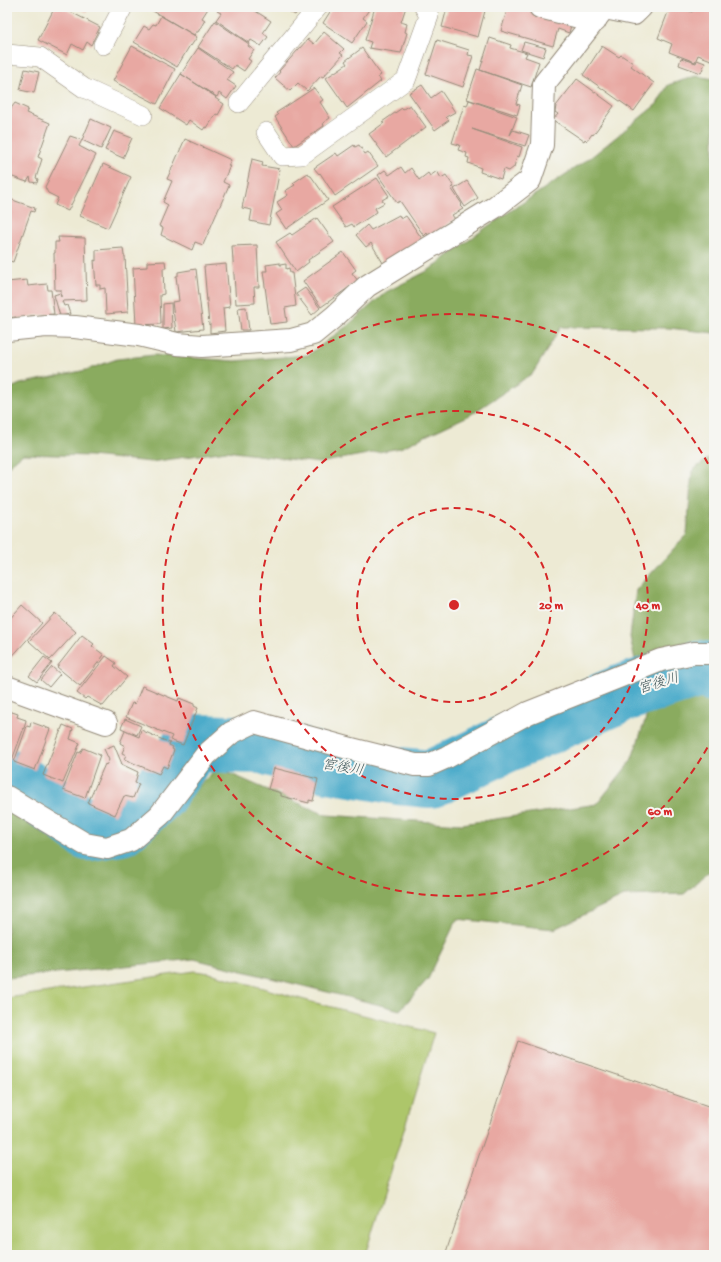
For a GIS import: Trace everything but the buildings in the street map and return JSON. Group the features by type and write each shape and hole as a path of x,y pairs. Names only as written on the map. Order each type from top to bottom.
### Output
{"street":[{"path":"540,7 634,14 641,7"},
{"path":"7,330 46,326 75,328 139,336 177,344 202,346 291,340 313,334 367,286 495,207 530,180 542,145 544,84 602,12"},
{"path":"7,797 85,844 107,848 131,840 160,815 206,755 231,733 254,722 415,765 428,766 448,757 528,712 661,660 694,653 714,653"},
{"path":"7,687 106,723"}],"lane":[{"path":"103,45 123,7"},
{"path":"239,103 318,7"},
{"path":"266,132 282,156 302,155 406,80 429,16 424,7"},
{"path":"7,54 40,57 84,88 143,114"}],"green space":[{"path":"696,76 714,79 714,333 669,328 561,327 533,373 470,415 400,448 319,463 226,451 151,462 90,456 23,454 7,467 7,390 20,384 86,370 117,359 154,355 235,361 308,355 347,326 386,292 429,270 488,226 590,158 657,104 668,85"},
{"path":"714,454 714,868 684,894 624,896 554,929 457,919 428,979 400,1010 194,959 7,978 7,811 24,820 78,857 99,859 135,848 217,768 326,815 462,824 597,804 631,761 647,715 630,637 636,590 687,534 692,471"},
{"path":"195,971 210,973 312,1002 434,1033 365,1255 7,1255 7,998"}],"waterway":[{"name":"宮後川","path":"7,777 59,808 89,832 120,827 158,794 193,743 263,745 322,763 398,776 431,779 501,746 620,694 699,669 714,673"}]}
